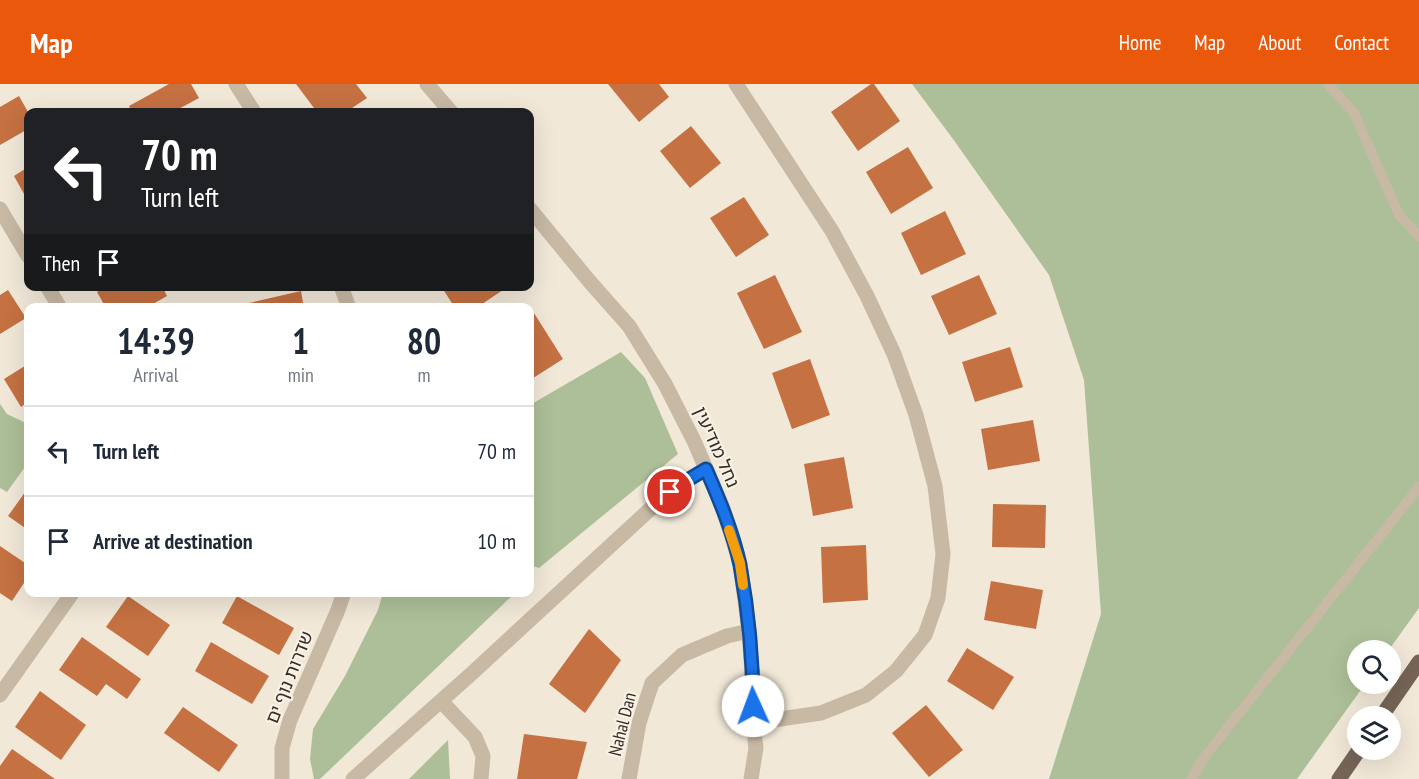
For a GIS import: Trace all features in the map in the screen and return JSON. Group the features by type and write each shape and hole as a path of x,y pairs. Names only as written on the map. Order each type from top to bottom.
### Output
{"main road":[{"path":"1389,706 1419,662"},
{"path":"1339,779 1352,760"}],"street":[{"path":"236,84 251,108"},
{"path":"427,84 448,108"},
{"path":"736,84 832,231 867,296 894,354 916,415 935,486 943,554 938,598 925,635 896,671 866,695 821,713 753,723"},
{"path":"0,209 24,249"},
{"name":"נחל מודיעין","path":"534,213 629,326 666,384 723,508 740,563 749,631 756,748 751,779"},
{"path":"353,779 659,501 706,469"},
{"path":"0,695 69,597"},
{"name":"שדרות נוף ים","path":"282,779 282,748 290,720 342,597"},
{"name":"Nahal Dan","path":"629,779 639,723 652,683 682,655 727,636 749,631"},
{"path":"441,701 475,737 483,756 481,779"}],"lane":[{"path":"1328,84 1354,113 1398,215 1419,236"},
{"path":"1191,779 1206,755 1419,487"}],"green space":[{"path":"912,84 1419,84 1419,608 1396,640 1347,640 1347,694 1358,694 1347,706 1297,779 1049,779 1101,614 1084,380 1049,275"},
{"path":"621,352 645,378 678,454 539,568 534,566 534,403"},
{"path":"0,404 7,414 24,422 24,468 7,492 0,488"},
{"path":"382,597 511,597 320,779 314,779 310,759 313,729 345,676 378,610"},
{"path":"448,740 450,779 409,779"}],"building":[{"path":"169,84 191,84 199,98 180,108 130,108 129,106"},
{"path":"296,84 356,84 367,98 352,108 314,108"},
{"path":"608,84 659,84 669,97 639,122"},
{"path":"874,84 900,121 858,151 831,112"},
{"path":"19,96 26,108 24,131 0,145 0,107"},
{"path":"691,126 721,163 690,188 660,151"},
{"path":"908,147 933,188 891,214 866,172"},
{"path":"24,170 24,194 14,176"},
{"path":"744,197 769,235 736,257 710,218"},
{"path":"945,211 966,254 921,275 901,233"},
{"path":"775,275 802,332 764,349 737,293"},
{"path":"979,275 997,314 949,335 931,296"},
{"path":"8,290 24,315 24,319 0,334 0,295"},
{"path":"164,291 167,296 155,303 103,303 97,292"},
{"path":"301,291 303,303 249,303"},
{"path":"444,291 502,291 484,303 452,303"},
{"path":"534,313 563,359 534,377"},
{"path":"1010,347 1023,387 975,402 962,362"},
{"path":"810,359 830,415 792,429 772,373"},
{"path":"24,366 24,405 21,407 4,379"},
{"path":"1033,420 1040,461 988,470 981,429"},
{"path":"844,457 853,508 813,516 804,464"},
{"path":"24,494 24,527 8,516"},
{"path":"993,504 1046,505 1045,548 992,547"},
{"path":"866,545 868,600 823,603 821,547"},
{"path":"0,546 24,562 24,583 12,601 0,593"},
{"path":"991,581 1043,590 1036,629 984,620"},
{"path":"127,597 170,625 148,656 106,627"},
{"path":"236,597 239,597 294,628 279,655 222,623"},
{"path":"589,629 621,660 585,713 549,684"},
{"path":"82,637 141,679 127,699 106,684 97,696 59,670"},
{"path":"211,642 269,676 252,704 195,671"},
{"path":"967,648 1014,677 993,710 947,681"},
{"path":"40,691 86,725 61,760 15,727"},
{"path":"926,705 963,750 929,777 892,733"},
{"path":"183,707 238,745 219,772 164,733"},
{"path":"524,734 587,742 577,779 517,779"},
{"path":"12,749 55,779 0,779 0,766"}],"slow traffic":[{"path":"729,530 740,563 743,585"}],"route":[{"path":"670,492 706,469 723,508 740,563 749,631 753,706"}]}
